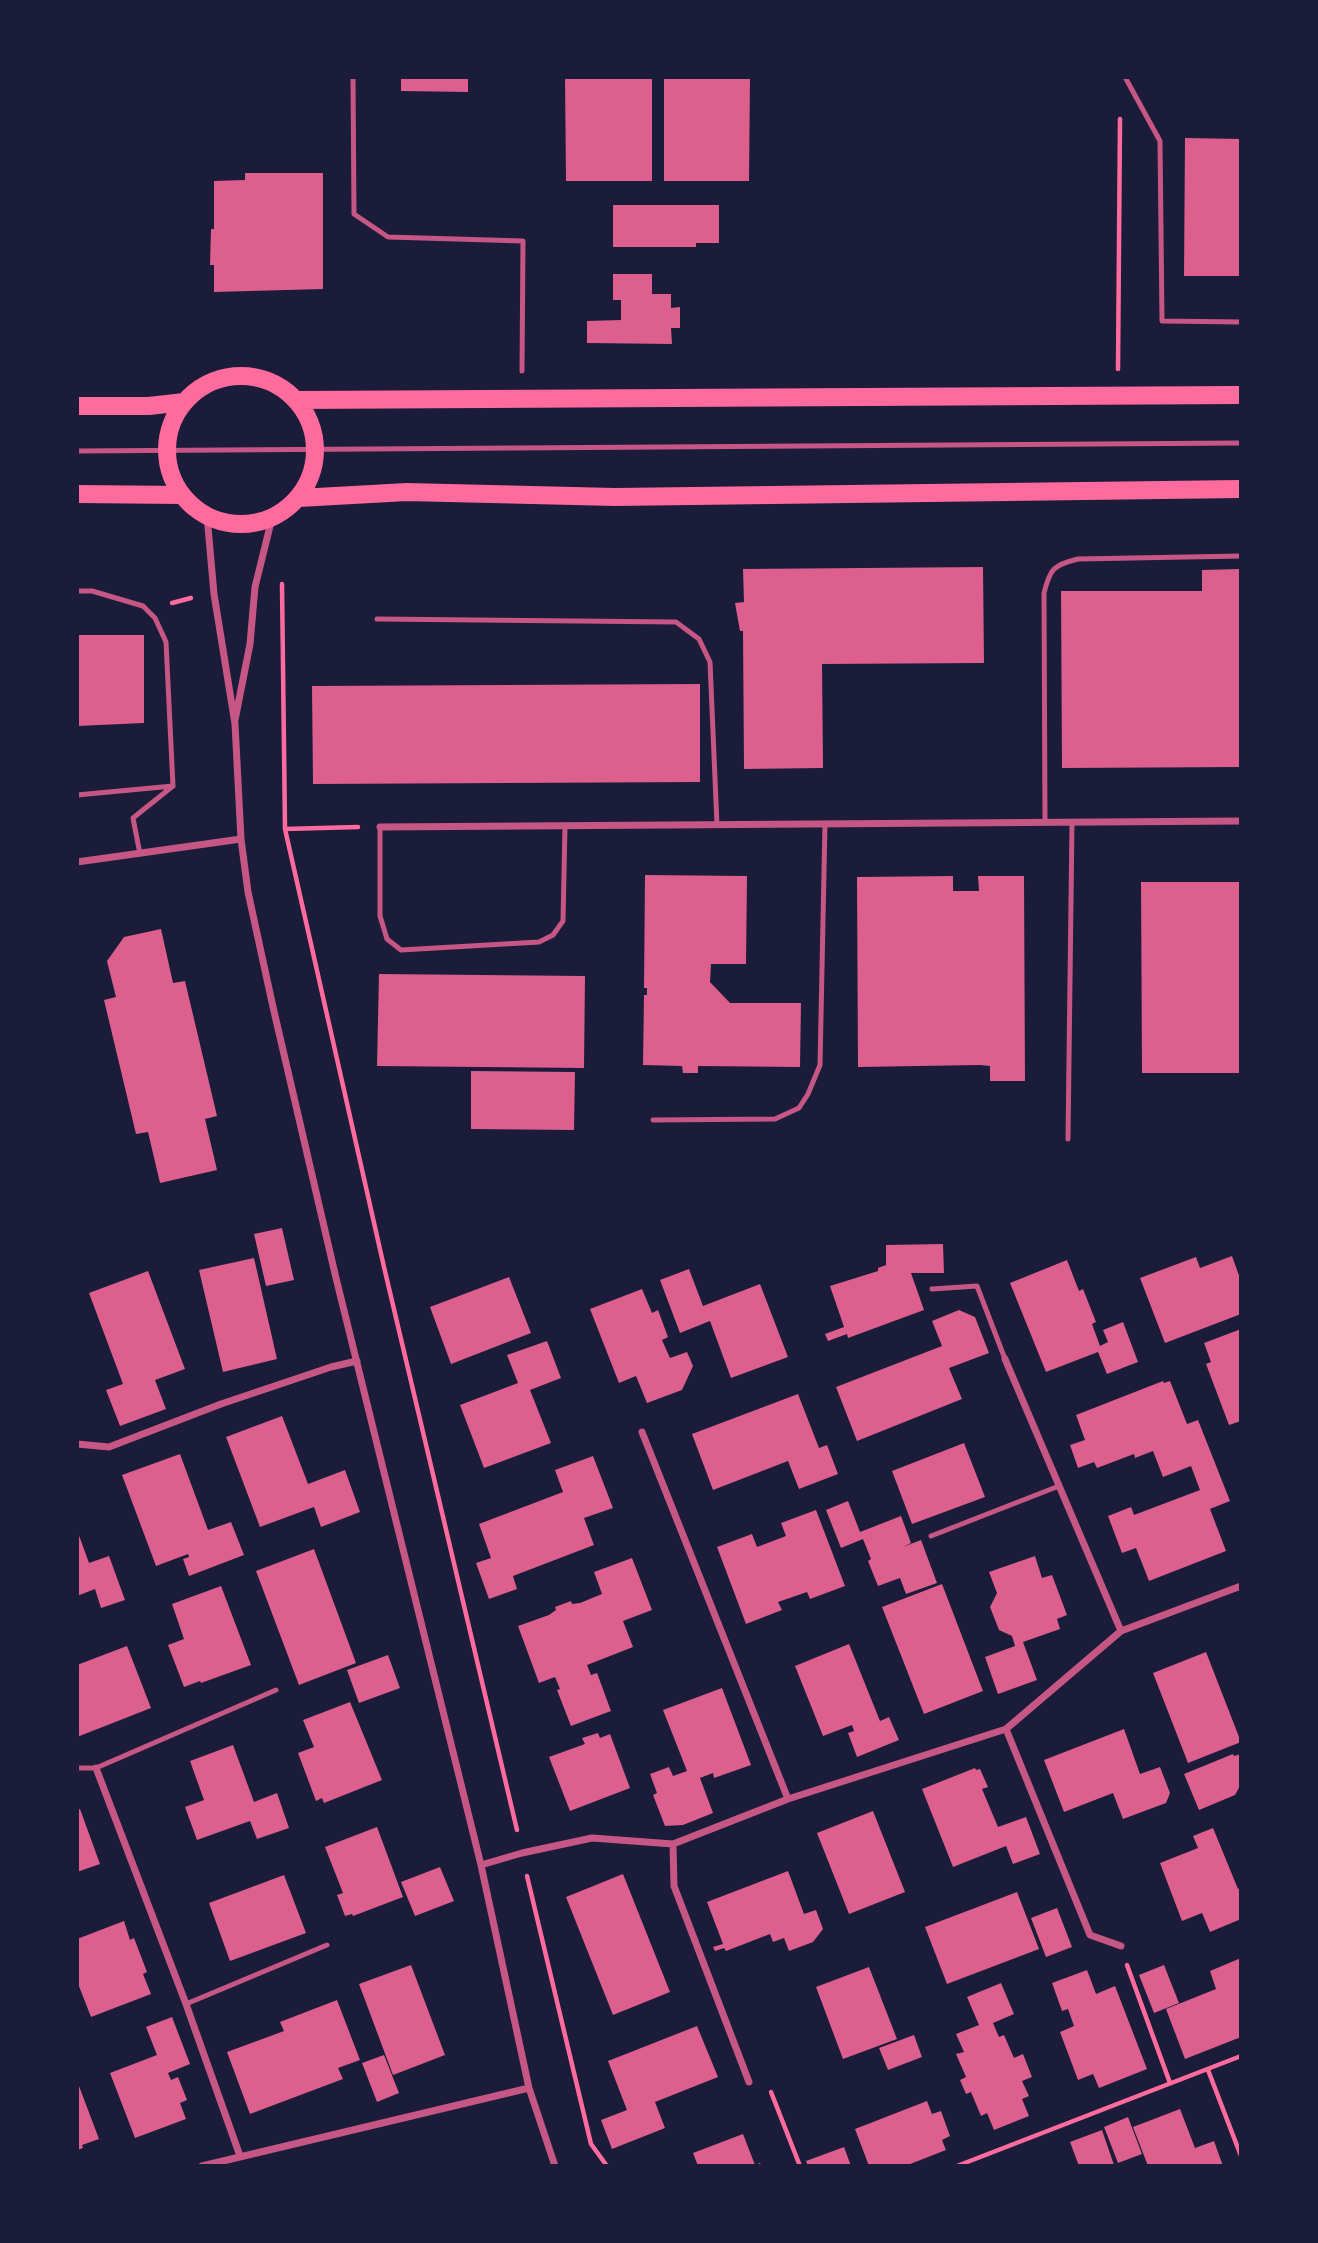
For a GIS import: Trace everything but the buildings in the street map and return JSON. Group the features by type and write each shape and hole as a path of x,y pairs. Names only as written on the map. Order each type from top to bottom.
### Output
{"main road":[{"path":"240,375 271,381 297,400 311,423 316,449 312,475 299,498 272,518 238,525 207,516 182,495 171,474 167,450 171,425 184,402 209,383 240,375"},
{"path":"297,400 1241,395"},
{"path":"77,406 149,406 184,402"},
{"path":"299,498 407,492 615,496 1241,489"},
{"path":"77,494 182,495"}],"street":[{"path":"207,516 214,594 235,724 241,839 248,892 357,1362 481,1865 529,2088 555,2166"},
{"path":"235,724 250,644 255,587 272,518"},
{"path":"380,827 1241,821"},
{"path":"77,862 241,839"},
{"path":"1005,1359 1121,1631"},
{"path":"77,1444 109,1447 222,1404 331,1367 357,1362"},
{"path":"642,1432 788,1799"},
{"path":"481,1865 592,1838 673,1844 788,1799 1006,1728 1121,1631 1241,1586"},
{"path":"1006,1728 1090,1935 1121,1946"},
{"path":"96,1768 186,2004 240,2156"},
{"path":"673,1844 674,1886 749,2082"},
{"path":"202,2166 529,2088"}],"lane":[{"path":"353,77 354,214 388,237 523,241 522,371"},
{"path":"1125,77 1160,141 1162,321 1241,322"},
{"path":"77,451 1241,443"},
{"path":"1045,822 1044,593 1049,574 1060,564 1078,559 1241,556"},
{"path":"77,591 92,591 143,606 155,618 166,642 173,786"},
{"path":"377,619 676,622 699,639 710,662 717,825"},
{"path":"77,795 173,786"},
{"path":"140,854 133,818 173,786"},
{"path":"1068,1139 1072,822"},
{"path":"653,1120 775,1119 799,1108 808,1094 820,1065 825,824"},
{"path":"380,827 380,916 387,939 401,950 539,942 553,935 563,921 565,826"},
{"path":"932,1289 977,1286 1005,1359"},
{"path":"931,1536 1059,1486"},
{"path":"77,1768 96,1768 276,1690"},
{"path":"186,2004 327,1945"}],"path":[{"path":"1118,374 1120,117"},
{"path":"282,583 285,829 387,1280 591,2144 607,2166"},
{"path":"285,829 380,827"},
{"path":"1121,1946 1170,2083"},
{"path":"957,2166 1241,2056"},
{"path":"1208,2070 1241,2156"},
{"path":"770,2089 800,2166"}]}
